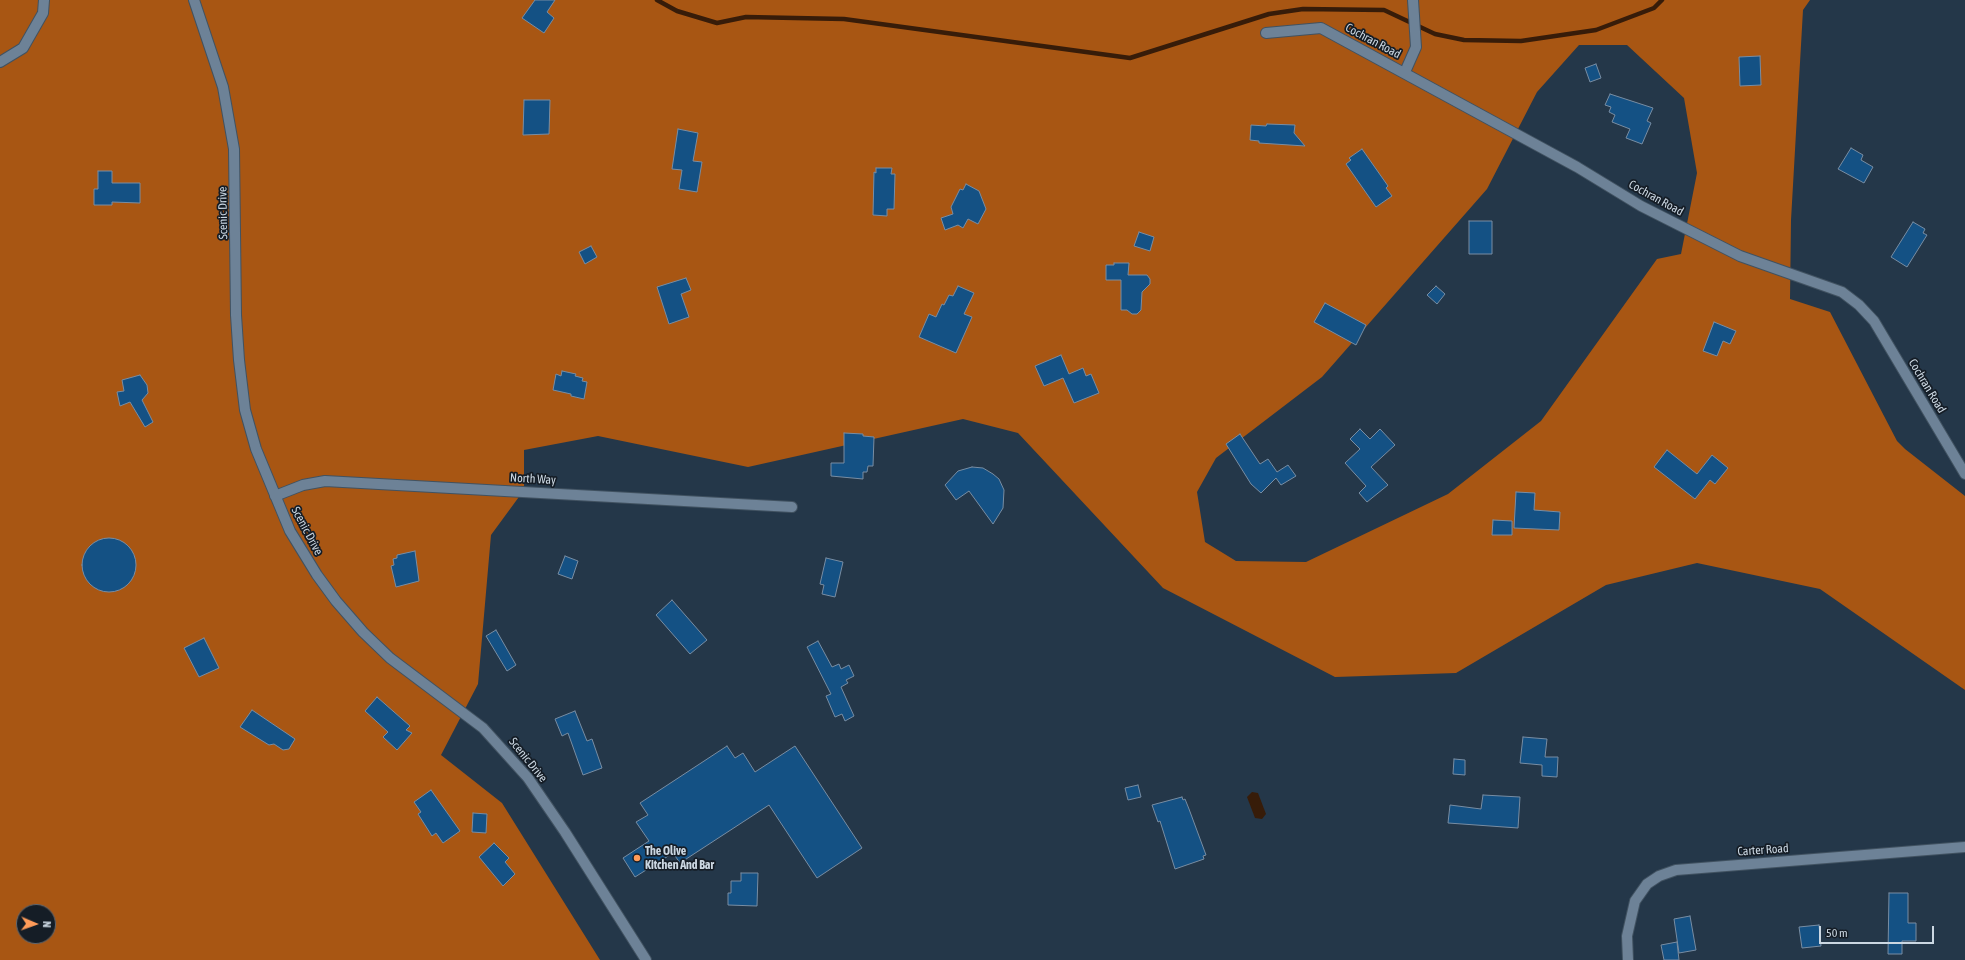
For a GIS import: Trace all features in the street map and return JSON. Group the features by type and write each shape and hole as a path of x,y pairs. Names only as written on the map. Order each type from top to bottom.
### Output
{"street":[{"path":"0,62 23,48 43,13 44,0"},
{"name":"Scenic Drive","path":"194,0 223,87 233,143 239,360 246,410 256,449 290,531 317,575 336,602 364,632 390,658 483,728 528,778 565,832 646,960"},
{"path":"1405,72 1416,47 1413,0"},
{"name":"Cochran Road","path":"1266,33 1321,28 1405,72 1577,167 1641,206 1740,256 1842,292 1859,305 1874,321 1965,474"},
{"name":"North Way","path":"275,496 303,485 325,481 792,507"},
{"name":"Carter Road","path":"1628,960 1627,936 1635,901 1647,884 1659,876 1676,870 1965,847"}],"shaded area":[{"path":"0,0 1810,0 1803,10 1791,220 1790,299 1830,312 1897,441 1965,496 1965,690 1820,589 1697,563 1606,585 1456,673 1335,677 1163,588 1018,433 963,419 748,467 598,436 524,450 524,490 491,535 478,684 441,755 502,803 600,960 0,960","holes":["1579,45 1627,45 1684,98 1697,173 1681,254 1657,259 1541,421 1448,494 1306,562 1236,561 1205,542 1197,492 1216,458 1322,377 1487,189 1537,92"]},
{"path":"1252,792 1258,793 1266,814 1262,819 1255,818 1247,797"}],"building":[{"path":"535,0 555,0 547,12 554,18 544,33 522,18"},
{"path":"1760,56 1761,85 1740,86 1739,57"},
{"path":"1596,64 1601,78 1590,82 1585,68"},
{"path":"1610,94 1653,108 1647,121 1651,123 1642,144 1626,138 1630,129 1612,122 1615,115 1609,112 1611,107 1605,105"},
{"path":"524,100 550,100 549,134 523,135"},
{"path":"1267,124 1295,125 1294,133 1305,146 1259,143 1259,141 1250,140 1251,125 1266,126"},
{"path":"678,129 698,133 693,161 702,162 697,192 679,189 682,170 672,169"},
{"path":"1851,148 1863,155 1861,160 1873,167 1864,183 1838,169"},
{"path":"1362,149 1388,186 1386,188 1392,196 1376,207 1346,164 1351,160 1349,158"},
{"path":"876,168 892,168 891,174 895,174 894,209 887,209 887,216 873,215 874,172 876,173"},
{"path":"98,171 112,171 112,183 140,183 140,203 112,202 112,205 94,205 94,189 98,189"},
{"path":"966,184 979,191 986,209 978,224 968,219 963,228 958,225 945,230 941,218 953,214 951,207 960,189 963,190"},
{"path":"1469,221 1492,221 1492,254 1469,254"},
{"path":"1913,222 1925,229 1923,233 1927,235 1907,267 1891,257"},
{"path":"1139,232 1154,237 1150,251 1134,246"},
{"path":"591,246 597,257 585,264 579,252"},
{"path":"1114,263 1129,263 1128,275 1147,275 1150,279 1150,284 1142,292 1141,310 1137,314 1132,314 1127,310 1121,310 1121,280 1106,280 1106,265 1114,265"},
{"path":"686,278 691,290 681,294 689,317 669,324 657,287"},
{"path":"958,286 974,293 964,314 972,317 956,353 919,337 929,314 936,317 942,304 944,305 949,295 953,296"},
{"path":"1436,286 1445,294 1437,304 1427,295"},
{"path":"1325,303 1366,325 1356,345 1314,322"},
{"path":"1714,322 1736,331 1730,344 1723,341 1717,356 1703,351"},
{"path":"1061,355 1069,374 1083,368 1086,376 1091,374 1099,393 1074,403 1063,378 1044,386 1035,366"},
{"path":"562,371 576,374 575,376 583,378 582,381 587,382 584,399 553,390 556,374 561,376"},
{"path":"140,375 147,385 148,393 142,400 153,422 145,427 130,402 120,406 117,392 124,391 122,380"},
{"path":"1360,429 1370,439 1380,429 1395,445 1371,467 1388,485 1367,502 1359,493 1366,486 1345,463 1360,449 1350,439"},
{"path":"844,433 863,434 863,436 874,437 873,466 868,466 867,472 863,472 863,479 831,476 831,463 844,463"},
{"path":"1240,434 1260,464 1268,459 1277,472 1288,465 1296,476 1281,485 1276,478 1261,493 1251,484 1226,444"},
{"path":"1667,450 1697,474 1712,455 1728,468 1715,484 1710,480 1695,499 1654,467"},
{"path":"972,467 983,468 993,474 999,479 1004,490 1003,508 993,524 969,491 956,500 945,485 958,471"},
{"path":"1516,492 1535,493 1534,510 1560,512 1559,530 1514,528"},
{"path":"1493,520 1512,521 1512,535 1492,535"},
{"path":"104,538 114,538 128,546 134,555 136,565 134,575 128,584 114,592 104,592 94,587 87,580 82,570 82,560 87,550 94,543"},
{"path":"415,551 419,581 396,587 391,566 394,565 393,559 397,558 397,555"},
{"path":"565,556 578,561 572,579 558,574"},
{"path":"826,558 843,562 835,597 822,594 824,585 820,584"},
{"path":"672,600 707,640 690,654 656,615"},
{"path":"496,630 516,665 507,671 486,636"},
{"path":"204,638 219,668 199,677 184,648"},
{"path":"818,641 832,667 839,664 841,669 849,665 854,676 846,680 848,683 841,687 854,716 845,721 842,714 835,717 826,696 831,694 807,647"},
{"path":"377,697 410,726 406,730 412,733 397,750 383,737 388,732 365,711"},
{"path":"252,710 295,739 289,749 283,750 274,744 269,745 240,727"},
{"path":"575,711 587,741 592,739 602,768 583,775 568,733 562,736 555,719"},
{"path":"1523,737 1547,739 1545,757 1558,757 1557,777 1542,776 1542,765 1520,763"},
{"path":"727,746 735,758 743,753 755,772 795,746 862,848 817,878 769,805 680,863 673,853 635,877 623,858 649,841 636,822 648,815 640,803"},
{"path":"1454,759 1465,760 1465,775 1453,774"},
{"path":"1138,785 1141,797 1128,800 1125,788"},
{"path":"431,790 460,831 443,843 436,833 432,836 418,814 421,812 414,802"},
{"path":"1483,795 1520,797 1518,828 1448,823 1450,805 1481,809"},
{"path":"1182,797 1183,800 1185,799 1206,855 1203,856 1204,859 1175,869 1160,821 1158,822 1152,805"},
{"path":"473,813 487,814 486,833 472,832"},
{"path":"494,843 509,858 505,862 515,874 503,886 479,857"},
{"path":"741,873 758,873 757,906 728,905 728,893 731,893 731,881 741,881"},
{"path":"1889,893 1908,893 1908,923 1916,923 1916,941 1902,941 1902,954 1888,954"},
{"path":"1690,916 1696,950 1679,953 1674,919"},
{"path":"1819,925 1821,946 1802,948 1799,927"},
{"path":"1677,942 1679,960 1664,960 1661,945"}],"waterway":[{"path":"657,0 677,11 717,23 746,17 844,19 1130,58 1269,14 1303,9 1384,10 1435,34 1464,40 1521,41 1596,30 1654,8 1662,0"}],"place":[{"name":"The Olive Kitchen And Bar","path":"637,858"}]}
